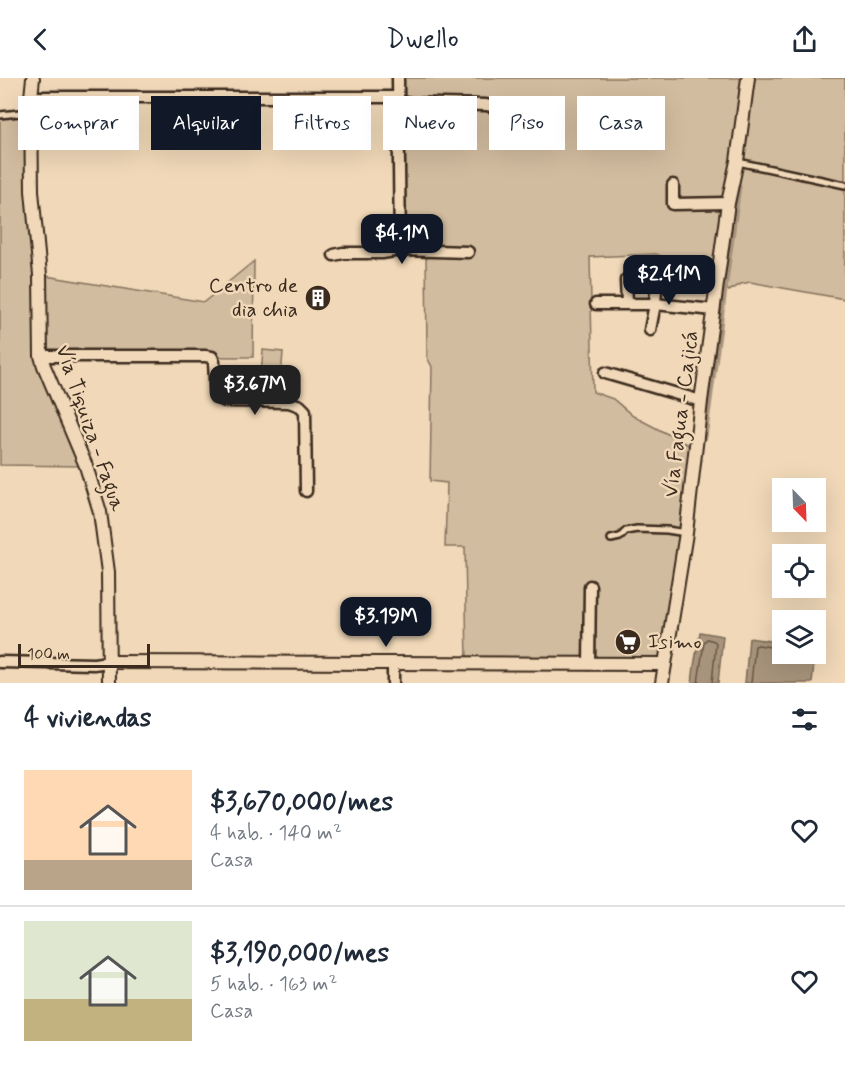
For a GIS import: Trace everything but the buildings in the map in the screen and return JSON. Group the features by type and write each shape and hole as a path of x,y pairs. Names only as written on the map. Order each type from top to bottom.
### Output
{"street":[{"name":"Vía Tiquiza - Fagua","path":"32,96 33,78"},
{"path":"398,78 398,96"},
{"name":"Vía Fagua - Cajicá","path":"662,683 686,533 701,401 748,78"},
{"path":"139,98 383,100"},
{"name":"Vía Tiquiza - Fagua","path":"32,150 32,192 40,275 41,356 86,466 100,512 107,560 109,683"},
{"path":"399,150 400,250"},
{"path":"673,185 673,204 728,203"},
{"path":"334,255 400,250 468,252"},
{"path":"650,330 657,277"},
{"path":"626,280 627,303"},
{"path":"596,304 655,304 714,310"},
{"path":"41,356 212,357 216,397 225,401 289,402 300,406 305,411 306,491"},
{"path":"605,373 701,401"},
{"path":"589,664 590,586"},
{"path":"0,662 665,664"},
{"path":"393,663 393,683"}],"lane":[{"path":"0,115 18,113"},
{"path":"737,161 845,185"},
{"path":"611,539 620,537 626,531 637,529 686,533"}],"shaded area":[{"path":"398,78 845,78 845,299 750,282 729,291 718,280 661,275 663,257 656,254 590,257 593,392 613,399 633,416 696,449 665,664 467,664 465,547 445,547 447,483 430,481 432,367 427,357 426,251 400,250 399,150 477,150 477,96 398,96"},
{"path":"18,113 18,150 34,150 40,275 204,302 254,261 253,357 42,356 86,466 0,465 0,115"},
{"path":"263,350 283,352 280,388 260,386"}],"water":[{"path":"700,632 723,636 718,683 692,683"},
{"path":"749,638 772,641 772,664 814,664 812,683 745,683"}],"waterway":[{"path":"703,437 737,186"}],"place":[{"name":"Centro de dia chia","path":"318,298"},
{"name":"Isimo","path":"628,642"}]}
